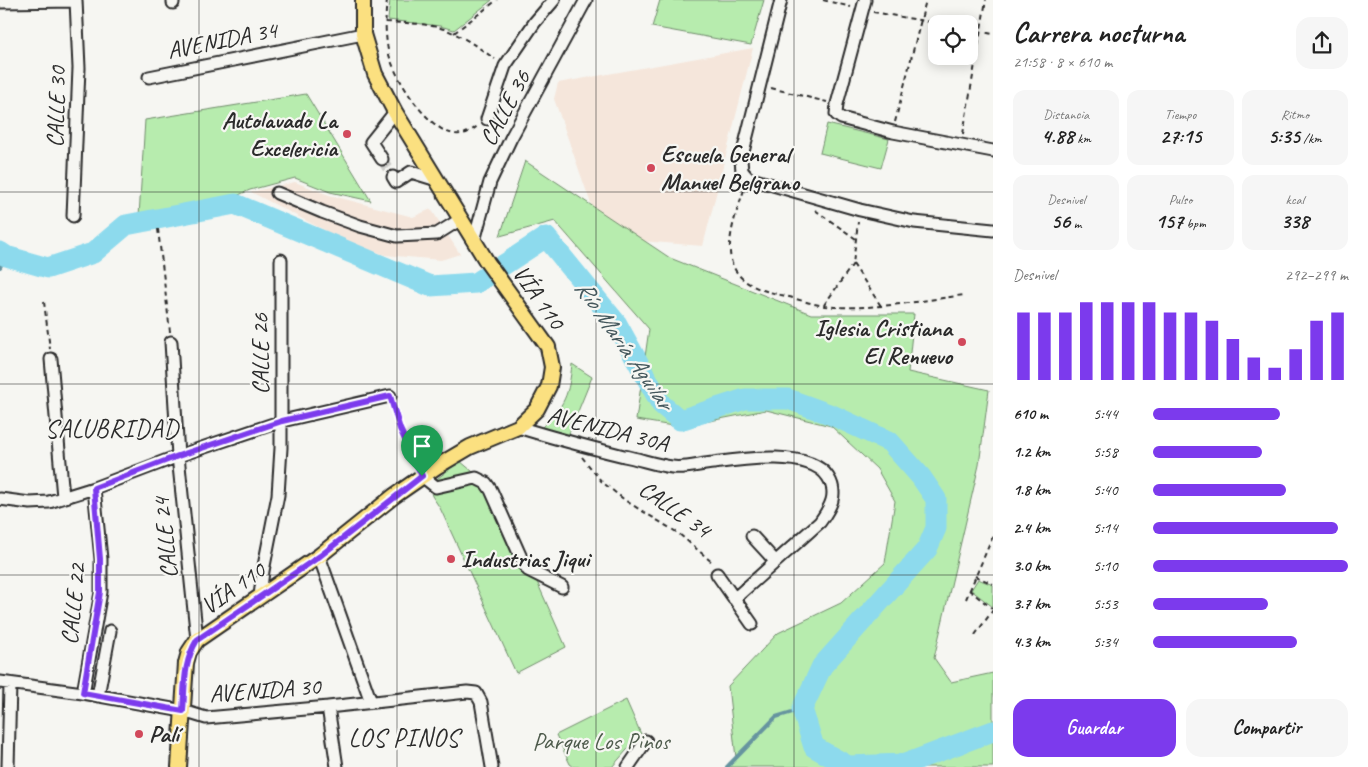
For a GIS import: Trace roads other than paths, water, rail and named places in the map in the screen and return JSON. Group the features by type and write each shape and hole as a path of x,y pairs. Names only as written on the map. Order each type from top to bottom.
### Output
{"main road":[{"name":"VÍA 110","path":"180,767 186,663 189,652 197,640 320,556 422,476 470,446 518,427 537,410 549,386 552,367 548,347 487,262 395,112 375,74 363,34 363,0"}],"street":[{"path":"0,2 76,0"},
{"name":"CALLE 30","path":"73,216 79,68 76,0"},
{"path":"487,119 505,66 554,0"},
{"name":"CALLE 36","path":"474,241 490,182 511,138 586,0"},
{"path":"781,0 741,160 745,174 860,210 914,222 993,230"},
{"path":"864,5 836,109 841,118 893,132 993,151"},
{"name":"AVENIDA 34","path":"149,77 363,34"},
{"path":"382,159 371,142 395,112"},
{"path":"392,177 396,182 411,172 437,180"},
{"path":"277,193 345,221 397,236 437,234 461,219"},
{"name":"CALLE 26","path":"260,596 278,496 282,421 281,260"},
{"name":"CALLE 24","path":"171,342 178,456 197,640"},
{"path":"51,359 63,497"},
{"path":"0,499 30,503 50,502 282,421 390,396"},
{"name":"AVENIDA 30A","path":"518,427 673,468 774,457 795,459 815,467 826,474 830,481 834,496 829,510 820,522 775,561"},
{"path":"422,476 436,487 476,478 486,483 528,570 562,587"},
{"name":"CALLE 22","path":"83,693 100,592 100,559 94,488"},
{"path":"734,599 775,561 752,536"},
{"path":"320,556 371,702"},
{"name":"CALLE 34","path":"717,574 752,624"},
{"path":"98,696 110,631"},
{"path":"5,683 10,767"},
{"name":"AVENIDA 30","path":"5,683 83,693 183,711 206,718 467,692 476,693 481,702 492,767"},
{"path":"328,707 337,767"},
{"path":"628,767 646,741"}],"waterway":[{"name":"Río María Aguilar","path":"0,252 6,256 48,268 93,253 126,225 235,204 430,286 476,283 546,237 617,324 661,404 680,420 745,399 788,399 832,415 890,442 921,477 936,499 936,528 927,549 822,666 802,709 814,747 848,766 905,764 993,731"},
{"path":"0,267 6,256"},
{"path":"727,767 776,717 802,709"}],"tunnel":[{"path":"382,159 393,177"}],"place":[{"name":"Autolavado La Excelericia","path":"347,134"},
{"name":"Escuela General Manuel Belgrano","path":"651,168"},
{"name":"Iglesia Cristiana El Renuevo","path":"962,342"},
{"name":"Industrias Jiqui","path":"451,559"},
{"name":"Palí","path":"139,734"}],"district":[{"name":"SALUBRIDAD","path":"112,428"},
{"name":"LOS PINOS","path":"404,737"}],"park label":[{"name":"Parque Los Pinos","path":"601,741"}]}
